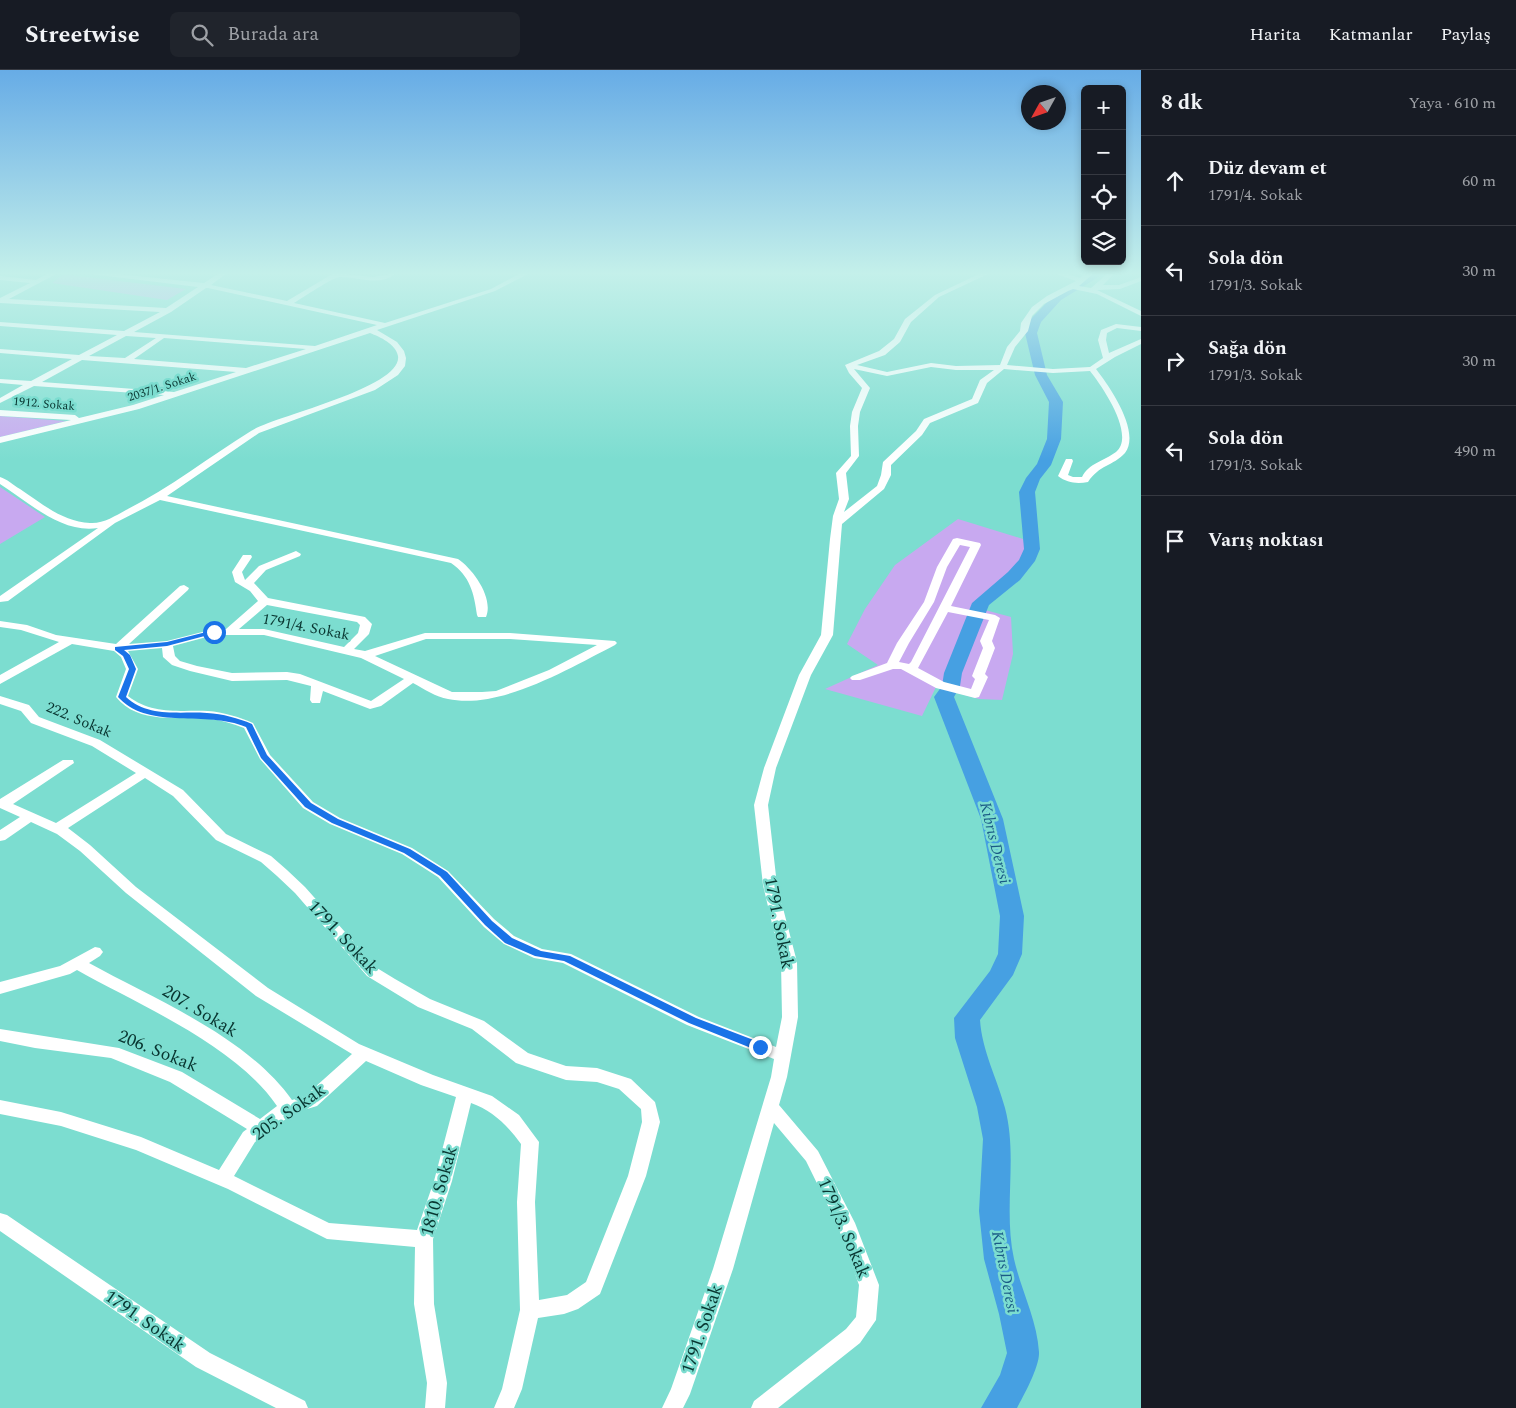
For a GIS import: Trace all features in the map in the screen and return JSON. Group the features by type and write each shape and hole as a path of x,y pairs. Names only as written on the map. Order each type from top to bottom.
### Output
{"street":[{"path":"0,401 123,335"},
{"path":"153,335 317,348"},
{"name":"2037/1. Sokak","path":"0,440 87,420 178,394 355,335"},
{"path":"0,599 4,599 114,521 159,497 256,431 372,388 397,372 403,358 401,348 382,335"},
{"path":"849,365 878,356 891,346 900,335"},
{"path":"838,522 881,487 886,476 886,464 919,433 927,422 975,401 983,382 1003,366 1011,347 1020,335"},
{"path":"1103,335 1102,340 1107,359"},
{"path":"126,361 163,336"},
{"path":"849,365 887,374 931,365 956,368 1003,366 1053,371 1092,369 1140,342"},
{"path":"0,351 249,370"},
{"name":"1791. Sokak","path":"672,1408 680,1394 722,1269 771,1106 790,1017 788,962 770,885 762,805 770,768 805,674 827,635 835,539 838,516 844,499 841,473 855,456 854,426 856,412 866,388 864,383 850,370 849,365"},
{"path":"1069,461 1063,476 1071,480 1085,480 1090,470 1121,453 1126,444 1127,433 1111,394 1092,369"},
{"path":"0,381 178,394"},
{"name":"1912. Sokak","path":"0,412 87,420"},
{"path":"2,483 62,520 91,526 114,521"},
{"path":"159,497 226,513 289,524 454,562 466,570 477,586 481,599 482,615"},
{"path":"892,665 902,643 929,602 942,567 957,541 976,545 916,664 911,669"},
{"path":"252,589 249,583 251,577 268,565 296,554"},
{"path":"247,557 241,563 237,572 240,582 252,589 265,601 361,619 366,624 363,634 347,650"},
{"path":"184,588 118,648 126,655 132,669 122,697 132,707 174,716 208,715 236,720 250,726 264,756 308,805 335,821 407,851 443,874 489,923 508,940 539,954 566,958 693,1021 783,1056"},
{"path":"230,632 265,601"},
{"path":"856,678 892,665 903,666 943,686 975,694 982,678 978,676 989,648 986,641 995,618 944,608"},
{"name":"1791/4. Sokak","path":"0,624 23,628 54,638 118,648 167,644 206,633 264,632 309,644 365,655 450,696 498,694 552,672 611,643 510,636 425,636 365,655"},
{"path":"0,680 70,641"},
{"path":"167,644 170,657 176,663 194,669 232,677 287,676 300,678 370,705 377,703 413,678"},
{"path":"316,700 317,685"},
{"name":"222. Sokak","path":"0,700 17,704 24,708 35,720 96,743 146,772"},
{"path":"2,803 68,763"},
{"path":"57,829 146,772"},
{"name":"1791. Sokak","path":"146,772 178,793 221,837 266,859 282,873 300,890 372,972 424,1003 478,1024 522,1058 566,1073 597,1075 625,1084 648,1107 651,1122 637,1176 593,1288 581,1299 569,1304 530,1310"},
{"path":"2,803 57,829 85,848 131,890 262,992 353,1048 486,1101 513,1120 530,1142 526,1202 530,1310 512,1389 504,1408"},
{"path":"0,837 30,816"},
{"path":"0,988 41,978 78,964 95,952"},
{"name":"207. Sokak","path":"78,964 200,1031 252,1066 278,1092 288,1108"},
{"name":"206. Sokak","path":"0,1035 35,1042 113,1052 176,1078 262,1128"},
{"name":"205. Sokak","path":"223,1179 249,1137 288,1108 311,1100 364,1053"},
{"name":"1810. Sokak","path":"435,1408 437,1383 424,1304 424,1239 444,1181 465,1094"},
{"name":"1791/3. Sokak","path":"761,1408 853,1336 866,1320 869,1285 846,1223 812,1156 771,1106"},
{"path":"0,1107 61,1119 141,1144 223,1179 328,1231 424,1239"},
{"name":"1791. Sokak","path":"0,1221 203,1360 298,1408"}],"shaded area":[{"path":"0,416 66,421 0,437"},
{"path":"0,487 45,517 0,544"},
{"path":"958,519 1023,539 1027,554 974,607 1011,617 1013,654 1002,700 979,699 936,687 922,716 825,689 878,665 847,644 865,609 895,565"}],"waterway":[{"name":"Kıbrıs Deresi","path":"998,1408 1014,1382 1023,1353 1015,1314 999,1259 994,1211 997,1139 991,1107 968,1038 967,1018 1001,975 1010,954 1012,916 992,819 944,697 951,686 953,673 981,603 1014,576 1027,561 1032,549 1027,492 1033,478 1044,465 1054,439 1056,402 1041,375 1032,335"}],"route":[{"path":"214,632 167,644 118,648 126,655 132,669 122,697 132,707 150,712 174,716 208,715 236,720 250,726 264,756 308,805 335,821 407,851 443,874 489,923 508,940 539,954 566,958 693,1021 760,1047"}]}
